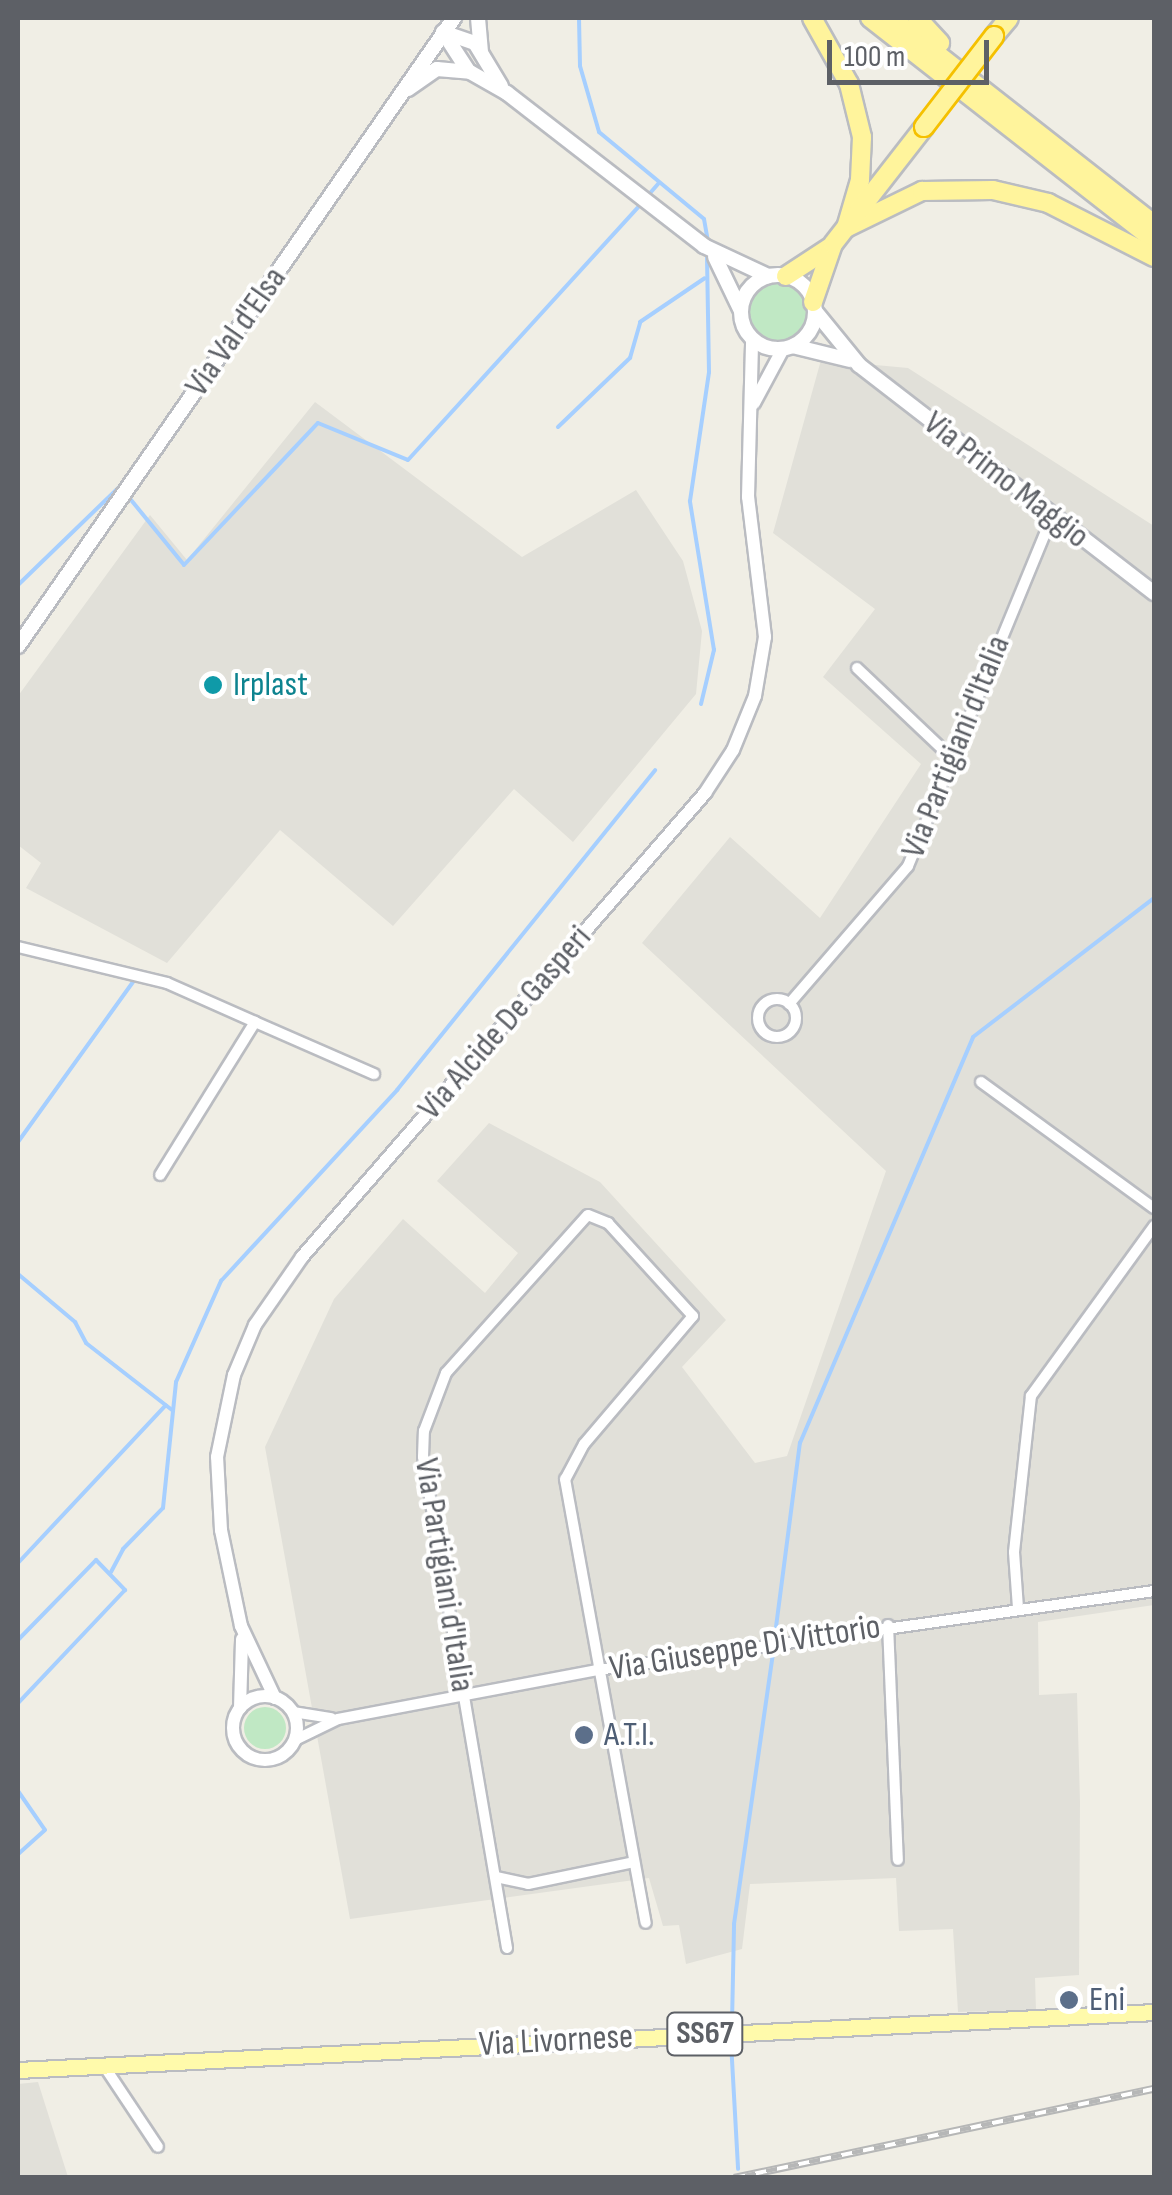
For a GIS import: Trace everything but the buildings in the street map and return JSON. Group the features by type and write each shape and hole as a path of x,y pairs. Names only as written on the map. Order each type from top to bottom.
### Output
{"highway":[{"path":"812,18 849,84 862,136 860,180 846,228"},
{"path":"870,18 1154,240"},
{"path":"891,18 1154,224"},
{"path":"916,18 1105,176 1126,202"},
{"path":"777,276 833,244 1009,18"},
{"path":"846,228 922,191 993,190 1048,204 1154,257"},
{"path":"814,306 833,244"}],"main road":[{"name":"Via Val d'Elsa","path":"18,646 454,18"},
{"path":"478,18 481,52"},
{"path":"444,32 467,38 481,52 507,93"},
{"path":"444,32 470,72"},
{"path":"393,102 437,69 470,72 507,93 704,246 728,273 752,339 788,347 809,332 814,306 803,285 704,246"},
{"path":"740,308 749,288 777,276"},
{"name":"Via Primo Maggio","path":"814,306 860,364 1154,593"},
{"name":"Via Primo Maggio","path":"788,347 860,364"},
{"name":"Via Livornese","path":"18,2070 1154,2012"}],"street":[{"name":"Via Alcide De Gasperi","path":"275,1698 241,1626 220,1530 217,1457 234,1376 255,1325 322,1232 704,793 745,724 764,637 748,497 752,339"},
{"name":"Via Alcide De Gasperi","path":"751,410 788,347"},
{"name":"Via Partigiani d'Italia","path":"790,1004 908,866 1052,516"},
{"path":"857,668 952,758"},
{"path":"18,947 168,983 374,1074"},
{"path":"160,1175 255,1022"},
{"path":"981,1082 1154,1208"},
{"name":"Via Partigiani d'Italia","path":"507,1948 422,1456 438,1386 588,1215 608,1223 693,1316 688,1328 584,1444 566,1478 598,1670"},
{"path":"1018,1608 1014,1552 1032,1396 1154,1226"},
{"name":"Via Giuseppe Di Vittorio","path":"295,1740 338,1718 598,1670 1154,1591"},
{"name":"Via Alcide De Gasperi","path":"240,1708 241,1626"},
{"path":"888,1626 898,1860"},
{"path":"598,1670 646,1922"},
{"path":"258,1696 275,1698 293,1712 295,1740 274,1760 245,1754 232,1728 240,1708 258,1696"},
{"name":"Via Giuseppe Di Vittorio","path":"293,1712 338,1718"},
{"path":"496,1877 528,1884 634,1862"},
{"path":"104,2066 158,2147"}],"shaded area":[{"path":"821,360 908,368 1154,526 1154,1605 1038,1622 1039,1695 1077,1693 1080,1802 1079,1975 1035,1978 1036,2010 958,2012 953,1929 899,1931 896,1878 750,1884 742,1949 686,1964 679,1925 663,1926 649,1878 350,1919 265,1447 334,1299 403,1219 485,1293 518,1253 437,1181 489,1123 600,1182 726,1320 682,1367 755,1463 787,1456 886,1171 642,943 730,837 820,918 921,764 823,677 875,609 773,533"},
{"path":"315,402 522,557 636,490 683,561 702,631 696,694 573,842 514,789 393,926 280,830 167,963 26,888 41,863 18,845 18,696 150,515 187,560"},
{"path":"38,2082 68,2177 18,2177 18,2084"}],"green space":[{"path":"778,281 800,290 809,312 800,334 778,343 756,334 747,312 756,290"},
{"path":"265,1707 280,1713 286,1728 280,1743 265,1749 250,1743 244,1728 250,1713"}],"waterway":[{"path":"579,18 580,66 599,132 704,219 708,242"},
{"path":"651,192 658,184"},
{"path":"127,495 184,565 318,423 408,460 638,207"},
{"path":"701,704 714,650 690,501 709,372 707,257"},
{"path":"558,427 630,358 640,322 705,278"},
{"path":"18,585 119,487"},
{"path":"111,1572 123,1549 163,1508 176,1382 221,1281 397,1090 655,770"},
{"path":"776,1627 800,1443 973,1037 1154,898"},
{"path":"18,1142 133,982"},
{"path":"18,1274 75,1322 86,1343 172,1410"},
{"path":"18,1563 166,1405"},
{"path":"18,1640 96,1560 125,1590 18,1703"},
{"path":"732,2023 734,1924 773,1653"},
{"path":"18,1791 45,1830 18,1854"},
{"path":"731,2042 738,2169"}],"railway":[{"path":"734,2178 1154,2089"}],"place":[{"name":"Irplast","path":"213,685"},
{"name":"A.T.I.","path":"584,1735"},
{"name":"Eni","path":"1069,2000"}]}
